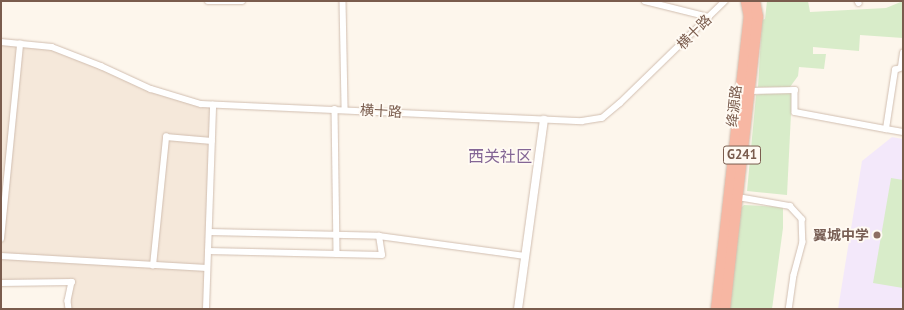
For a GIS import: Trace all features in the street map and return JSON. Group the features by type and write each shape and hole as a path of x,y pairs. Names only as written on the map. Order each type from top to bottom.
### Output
{"highway":[{"name":"绛源路","path":"716,309 749,17 746,1"},
{"name":"绛源路","path":"725,309 758,17 755,1"}],"street":[{"path":"208,1 242,1"},
{"path":"343,1 345,110"},
{"path":"645,1 709,16"},
{"name":"横十路","path":"1,42 52,47 101,66 151,89 201,104 582,121 602,118 725,1"},
{"path":"1,240 20,44"},
{"path":"886,129 895,70 902,67 903,53"},
{"path":"750,91 795,90 795,112 903,132"},
{"path":"206,309 213,105"},
{"path":"335,109 337,254"},
{"path":"518,309 544,120"},
{"path":"153,266 166,137 212,141"},
{"path":"738,197 790,206 802,219 803,242 794,275 789,309"},
{"path":"209,232 379,236 525,256"},
{"path":"208,251 382,255 379,236"},
{"path":"1,256 207,268"},
{"path":"1,283 72,282 68,301 69,309"}],"shaded area":[{"path":"1,42 52,47 151,89 213,105 206,309 69,309 72,282 1,283"},
{"name":"翼城中学","path":"892,137 903,139 903,309 838,309 862,161"}],"green space":[{"path":"767,1 808,1 810,12 886,8 903,1 903,38 860,35 859,51 813,47 813,54 826,54 824,69 799,67 798,76 790,87 758,87 762,20 765,19"},
{"path":"766,93 792,93 787,195 747,191 756,95"},
{"path":"891,178 903,180 903,288 873,283"},
{"path":"744,205 783,207 783,228 772,309 728,309 741,208"}],"place":[{"name":"翼城中学","path":"877,235"}],"district":[{"name":"西关社区","path":"500,156"}]}
